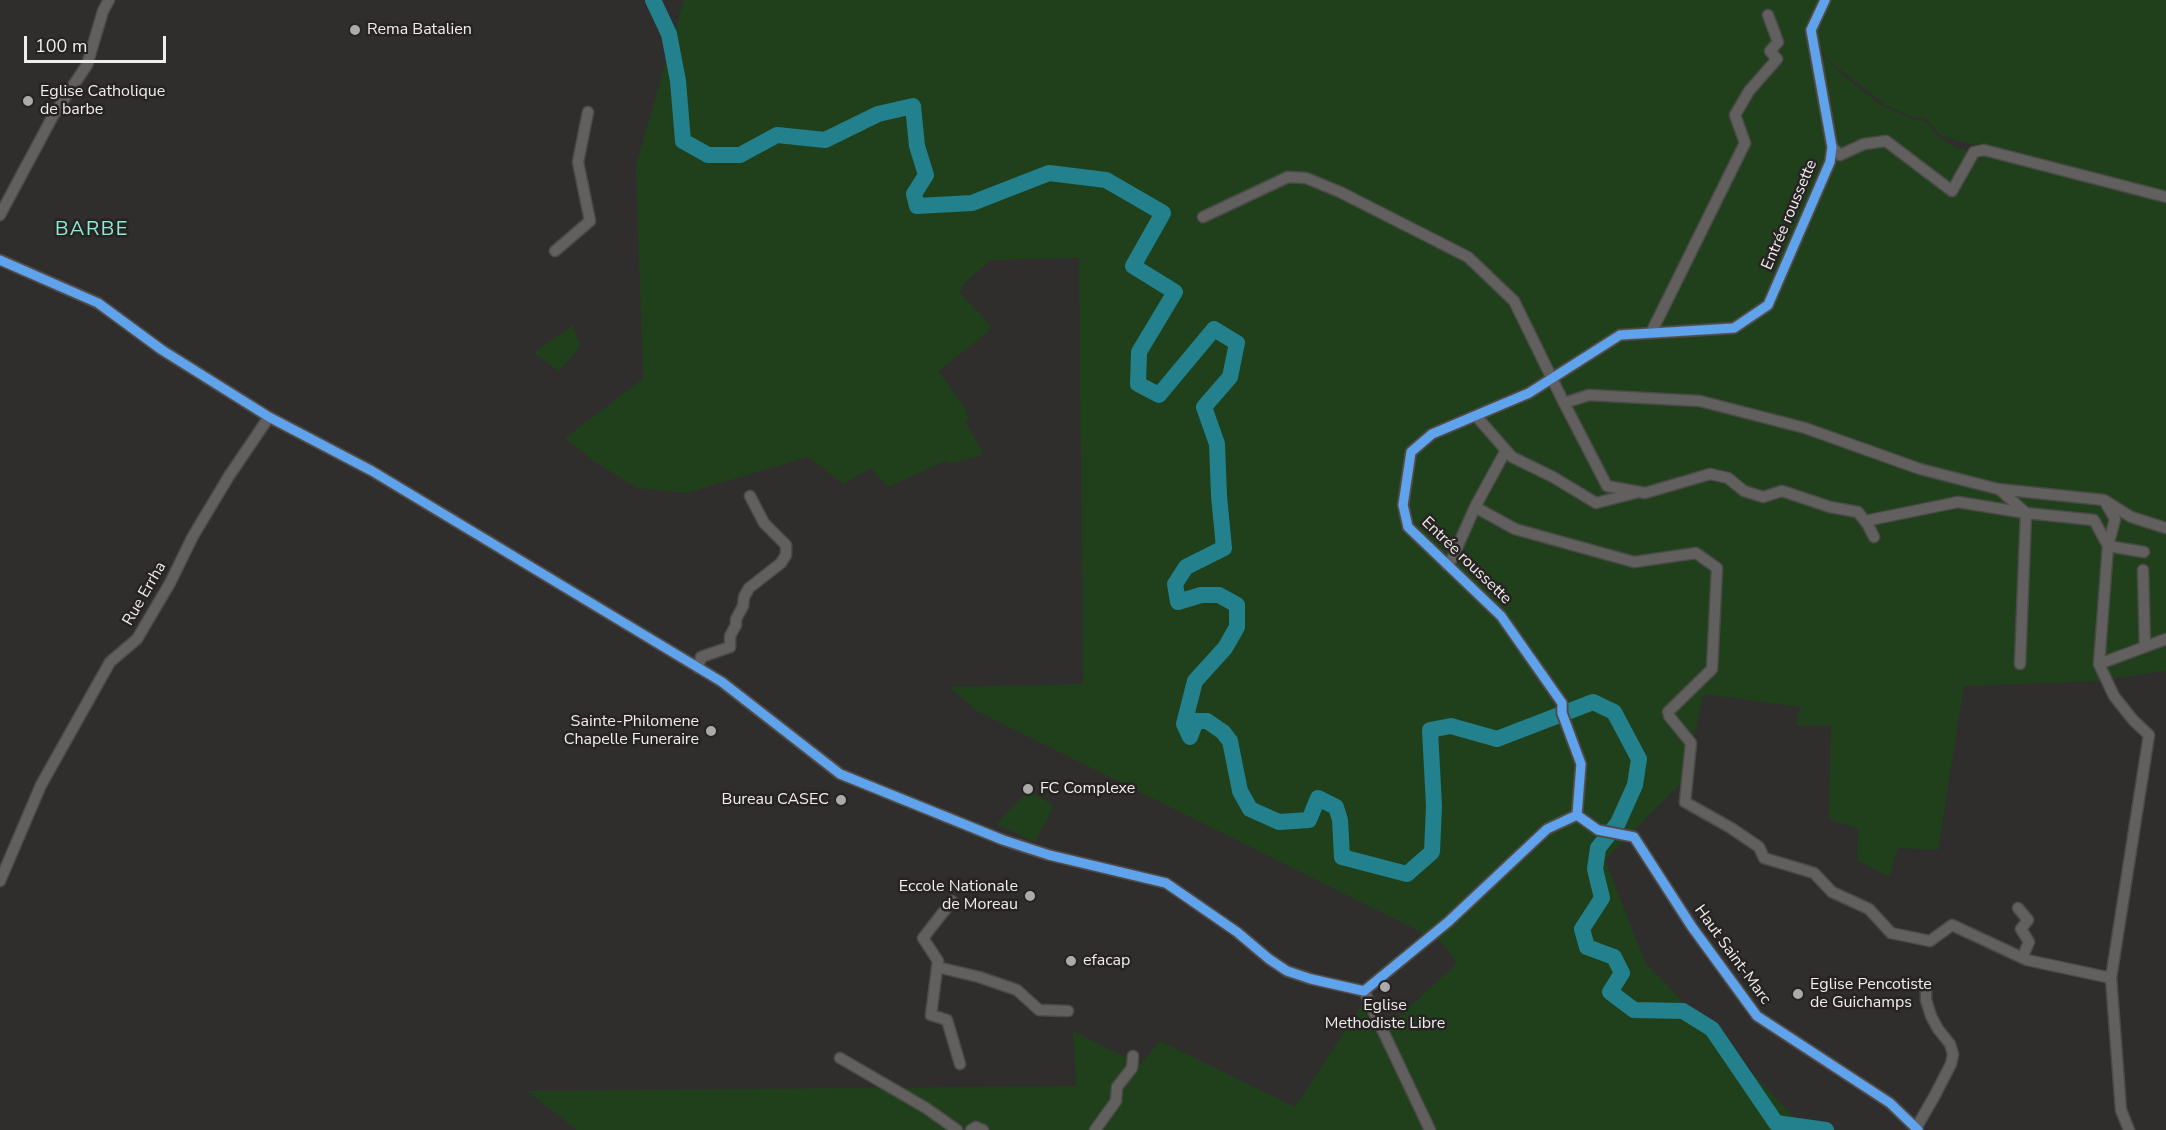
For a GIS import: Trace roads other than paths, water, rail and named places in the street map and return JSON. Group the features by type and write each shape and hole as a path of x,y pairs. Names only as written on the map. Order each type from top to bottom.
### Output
{"street":[{"path":"0,214 54,114 87,65 103,11 109,0"},
{"name":"Entrée roussette","path":"1577,815 1581,764 1562,713 1563,703 1501,616 1408,527 1403,505 1411,452 1432,434 1529,393 1620,334 1734,328 1768,305 1830,162 1832,147 1811,30 1825,0"},
{"path":"1651,333 1745,143 1736,115 1749,91 1777,59 1770,51 1778,42 1768,15"},
{"path":"555,251 590,221 578,162 588,112"},
{"path":"1832,147 1840,155 1864,144 1886,141 1952,191 1974,152 1984,150 2166,197"},
{"path":"1203,217 1288,177 1306,178 1340,192 1468,257 1514,300 1607,486 1645,493 1710,474 1728,478 1744,491 1763,497 1782,491 1830,507 1858,512 1874,537"},
{"path":"0,260 98,303 162,350 270,417 372,471 722,682 840,774 1003,840 1049,855 1166,883 1287,970 1311,979 1364,991"},
{"path":"1562,399 1564,403 1589,395 1700,400 1805,428 1920,470 1998,489 2104,500 2131,517 2166,528"},
{"path":"1476,416 1512,457 1553,477 1596,503 1640,492"},
{"name":"Rue Errha","path":"0,881 41,785 110,662 137,639 170,583 193,536 229,476 270,417"},
{"path":"1447,565 1506,450"},
{"path":"1998,489 2026,513"},
{"path":"698,668 701,657 730,646 730,636 749,588 782,563 786,555 786,545 764,523 750,496"},
{"path":"2104,500 2115,519 2108,546 2099,664 2114,696 2133,720 2149,735 2111,978 2121,1110 2129,1130"},
{"path":"1865,521 1958,502 2026,513 2094,520 2108,546"},
{"path":"1475,507 1515,529 1634,562 1696,553 1717,568 1712,669 1668,714 1690,743 1685,802 1741,834 1759,848 1764,858 1814,873 1832,892 1869,909 1891,933 1929,941 1952,925 2022,958 2111,978"},
{"path":"2020,664 2026,513"},
{"path":"2108,546 2144,552"},
{"path":"2143,570 2145,647"},
{"path":"2099,664 2166,639"},
{"path":"1364,991 1448,922 1547,829 1577,815"},
{"name":"Haut Saint-Marc","path":"1577,815 1598,830 1634,837 1692,927 1757,1016 1890,1103 1917,1129"},
{"path":"952,901 923,938 938,961 931,1015 947,1020 960,1064"},
{"path":"2018,908 2028,920 2021,929 2029,942 2022,958"},
{"path":"937,968 979,976 1017,990 1040,1010 1068,1011"},
{"path":"1917,1129 1951,1064 1953,1054 1950,1044 1931,1016 1926,1000 1926,989"},
{"path":"1364,991 1430,1130"},
{"path":"1095,1130 1116,1101 1117,1087 1132,1068 1133,1056"},
{"path":"840,1058 926,1108 957,1130"},
{"path":"926,1108 941,1130"},
{"path":"971,1130 976,1127 983,1130"}],"waterway":[{"path":"653,0 669,34 678,81 683,141 708,155 740,155 777,135 825,140 878,114 913,106 917,146 926,175 914,194 917,206 972,203 1049,173 1106,180 1163,213 1133,266 1175,292 1139,352 1138,384 1159,395 1214,329 1237,343 1230,377 1204,407 1217,444 1224,548 1186,567 1175,584 1178,602 1201,595 1219,595 1237,605 1237,627 1225,648 1195,681 1184,724 1190,737 1196,721 1207,721 1223,732 1230,741 1240,791 1250,809 1279,822 1309,820 1318,798 1336,807 1340,820 1342,857 1407,874 1432,852 1434,806 1430,730 1451,726 1497,739 1593,702 1614,712 1639,759 1635,785 1618,823 1598,848 1595,869 1602,898 1582,929 1587,947 1614,957 1622,973 1610,992 1634,1010 1683,1011 1712,1029 1776,1123 1826,1130"}],"place":[{"name":"Rema Batalien","path":"355,30"},
{"name":"Eglise Catholique de barbe","path":"28,101"},
{"name":"Sainte-Philomene Chapelle Funeraire","path":"711,731"},
{"name":"FC Complexe","path":"1028,789"},
{"name":"Bureau CASEC","path":"841,800"},
{"name":"Eccole Nationale de Moreau","path":"1030,896"},
{"name":"efacap","path":"1071,961"},
{"name":"Eglise Methodiste Libre","path":"1385,987"},
{"name":"Eglise Pencotiste de Guichamps","path":"1798,994"}],"district":[{"name":"BARBE","path":"92,230"}]}
